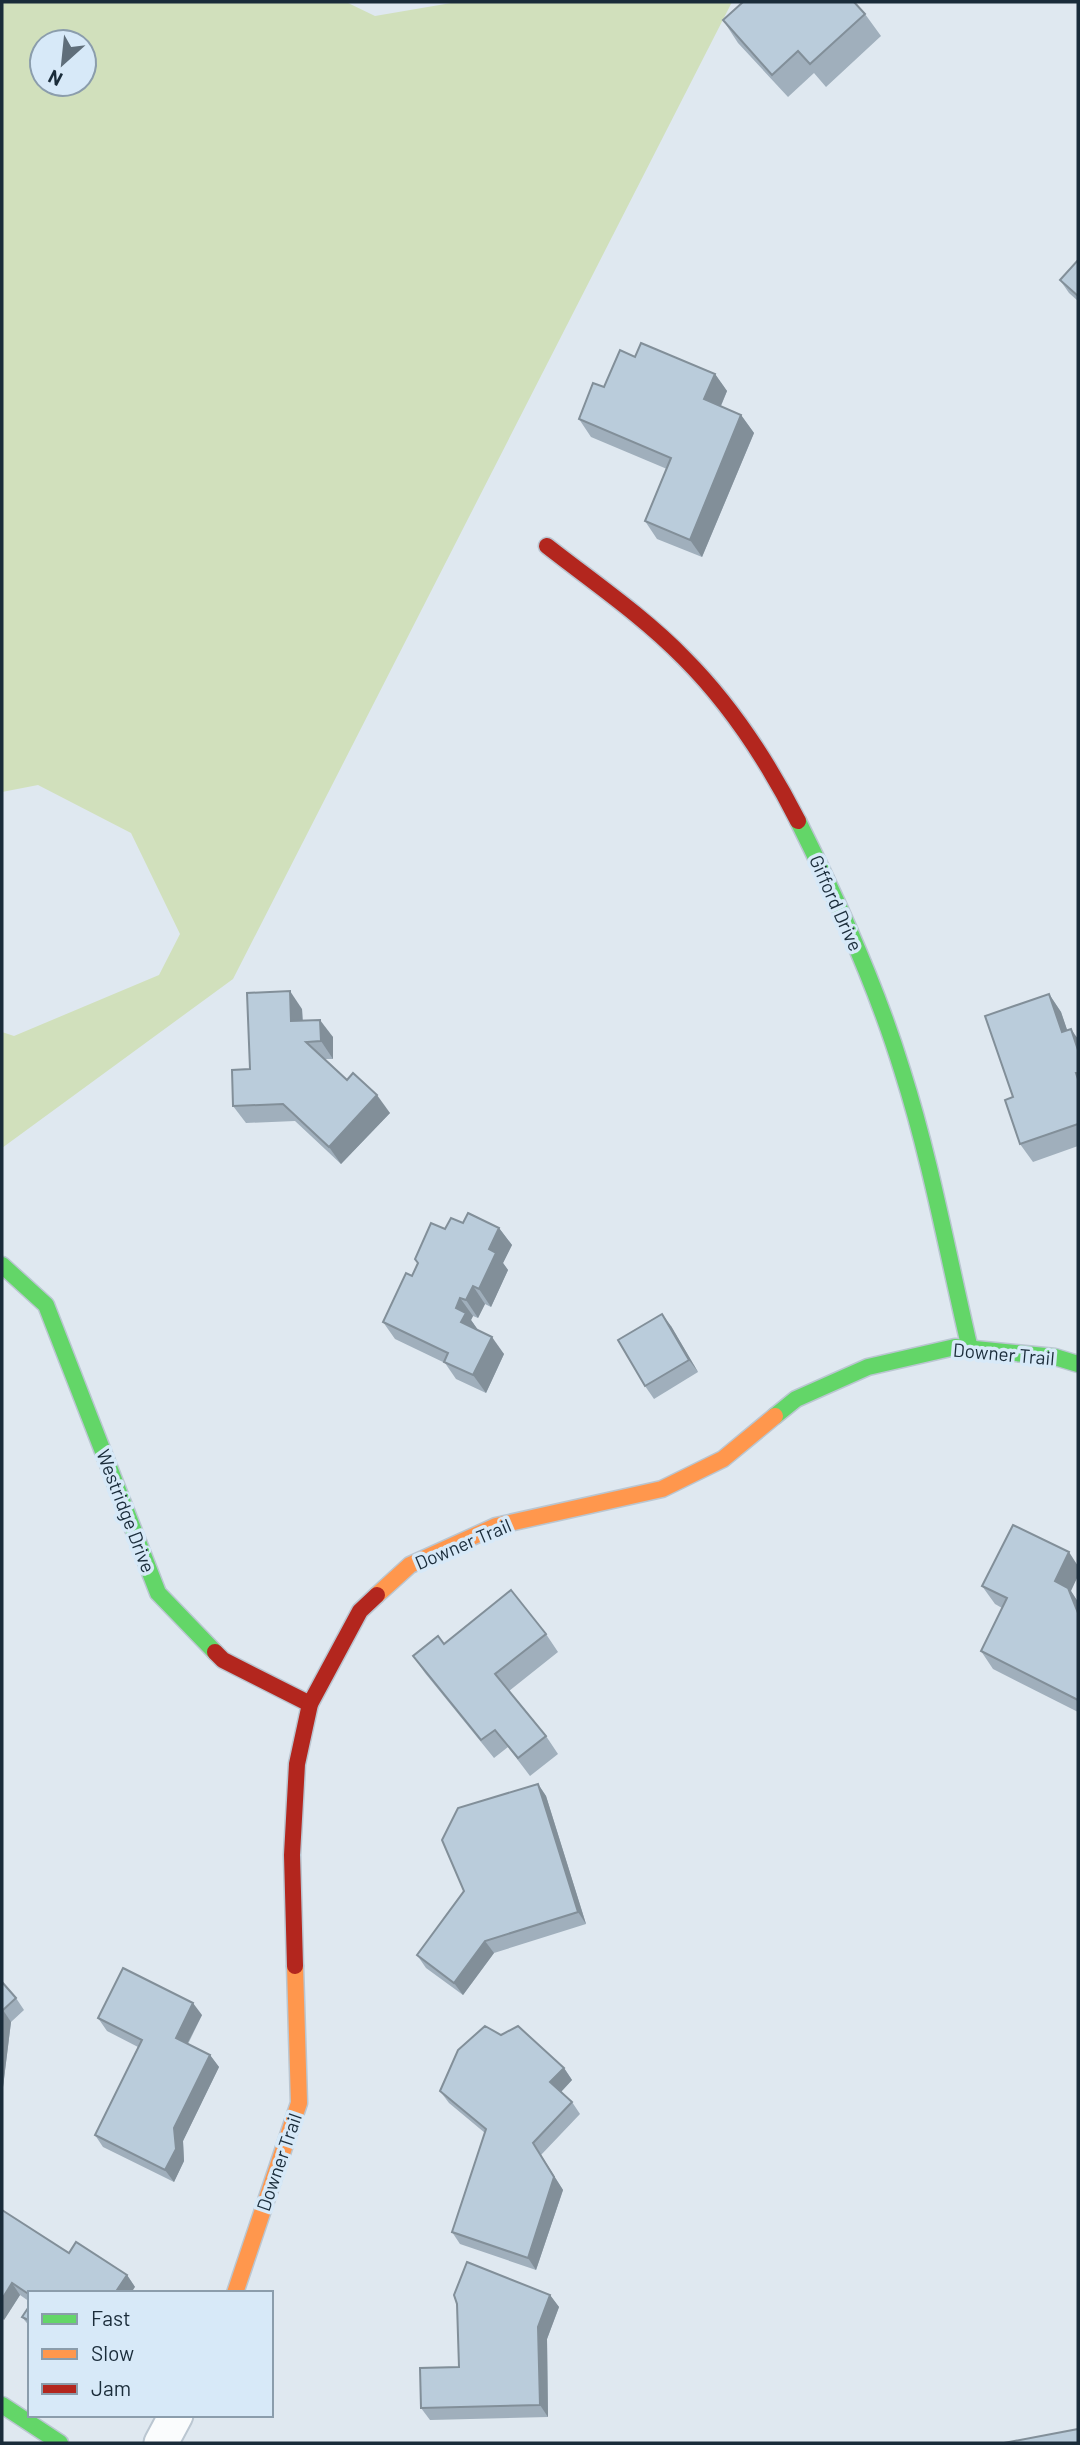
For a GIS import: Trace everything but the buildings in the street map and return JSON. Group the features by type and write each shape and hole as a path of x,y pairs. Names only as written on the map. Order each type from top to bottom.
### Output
{"street":[{"name":"Gifford Drive","path":"547,546 668,643 701,675 732,712 763,756 788,799 869,979 909,1093 970,1349"},
{"name":"Westridge Drive","path":"2,1265 46,1306 158,1593 223,1660 310,1704"},
{"name":"Downer Trail","path":"236,2291 299,2103 292,1855 297,1764 310,1704 360,1611 410,1565 496,1526 662,1489 723,1460 796,1399 869,1367 955,1347 1055,1357 1078,1364"},
{"path":"2,2405 60,2443"},
{"path":"161,2443 175,2417"}],"green space":[{"path":"2,2 346,2 375,16 457,2 732,2 233,979 2,1148 2,1032 14,1036 159,975 180,934 131,833 38,785 2,792"}],"traffic: fast":[{"path":"798,821 855,944 892,1038 922,1139 970,1349"},
{"path":"2,1265 46,1305 158,1593 215,1652"},
{"path":"775,1416 796,1399 868,1367 955,1347 1055,1357 1078,1364"},
{"path":"2,2405 60,2443"}],"traffic: slow":[{"path":"377,1595 410,1565 496,1526 662,1489 723,1459 775,1416"},
{"path":"236,2291 299,2103 295,1966"}],"traffic: jam":[{"path":"547,546 652,628 701,676 747,735 798,821"},
{"path":"295,1966 292,1855 297,1764 310,1704 360,1611 377,1595"},
{"path":"215,1652 223,1660 310,1704"}]}
